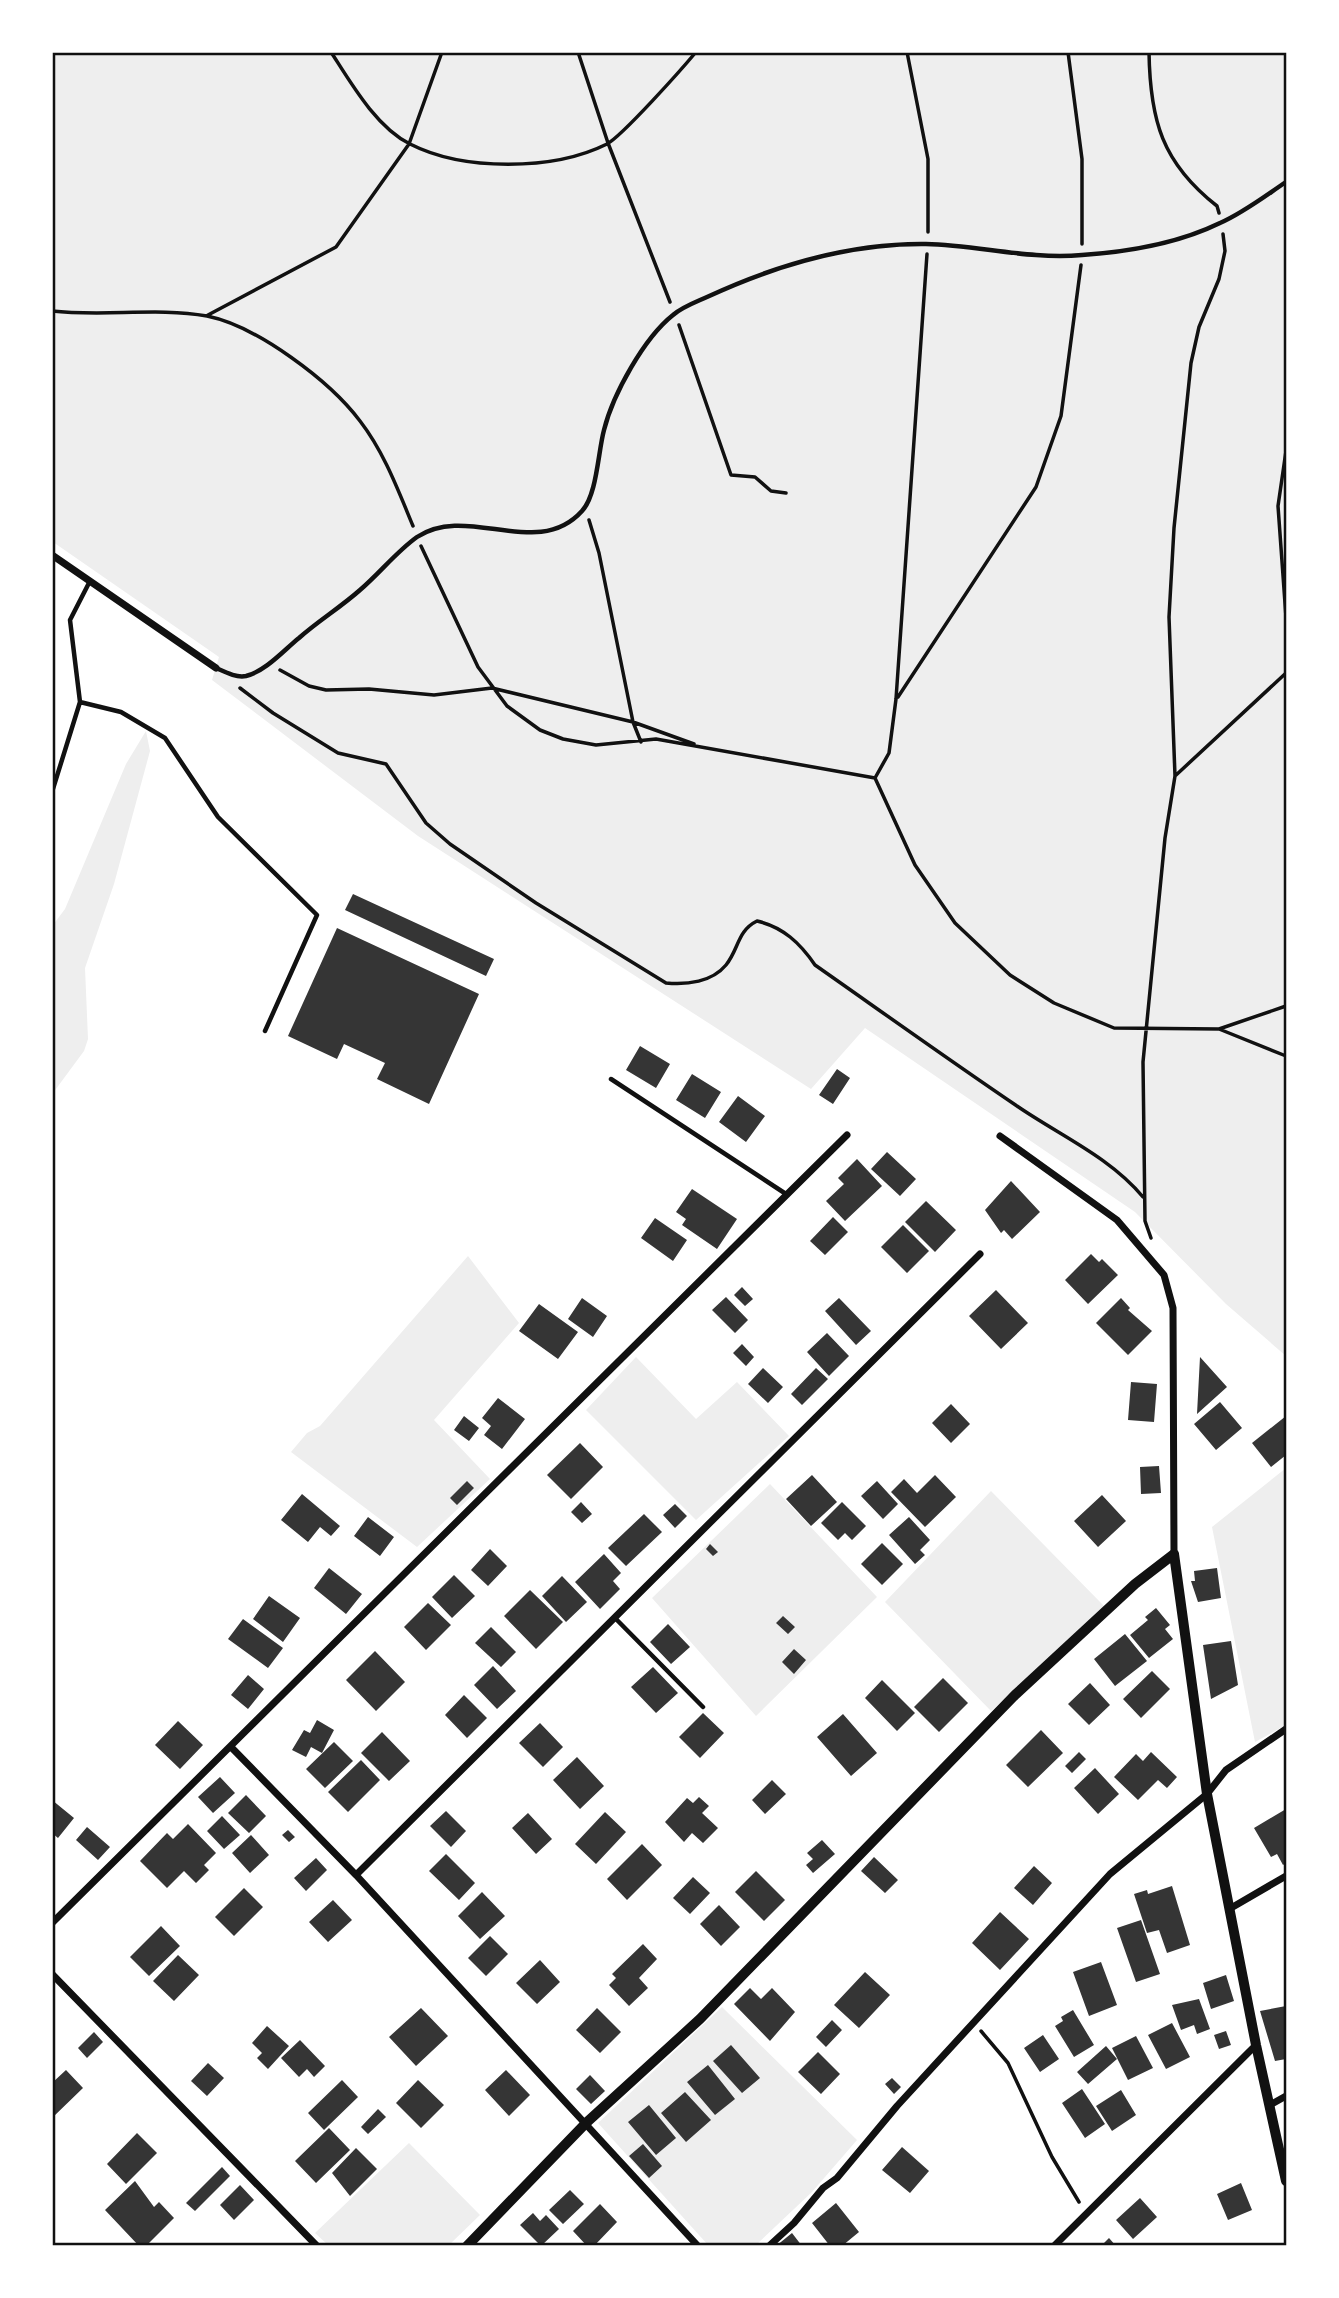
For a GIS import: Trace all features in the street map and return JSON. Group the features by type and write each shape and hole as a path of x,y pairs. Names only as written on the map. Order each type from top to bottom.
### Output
{"street":[{"path":"52,555 216,668"},
{"path":"52,1923 847,1135"},
{"path":"1000,1136 1117,1220 1164,1275 1173,1308 1174,1554 1207,1794 1256,2045 1286,2181"},
{"path":"356,1875 981,1254"},
{"path":"467,2245 586,2123 700,2019 1015,1695 1135,1584 1174,1554"},
{"path":"769,2245 794,2222 822,2188 837,2178 897,2106 1110,1874 1207,1794 1226,1770 1286,1728"},
{"path":"231,1747 356,1875 698,2245"},
{"path":"1231,1908 1286,1876"},
{"path":"52,1974 317,2245"},
{"path":"1054,2245 1256,2045"},
{"path":"1270,2105 1286,2096"}],"lane":[{"path":"216,668 231,675 246,676 267,664 352,598 418,537 436,526 552,532 566,527 586,508 604,428 628,374 654,333 674,313 731,286 821,256 874,246 927,244 1048,256 1082,256 1192,235 1223,223 1286,182"},
{"path":"52,792 80,702 70,620 90,580"},
{"path":"80,702 121,712 164,738 218,817 317,915 265,1031"},
{"path":"611,1079 786,1195"},
{"path":"615,1618 703,1707"}],"path":[{"path":"331,52 354,87 388,127 409,144 476,165 516,164 566,157 608,143 695,52"},
{"path":"206,316 336,247 409,144 442,52"},
{"path":"578,52 608,143 674,313 731,474 755,477 771,491 786,493"},
{"path":"875,778 889,753 897,699 927,244 928,159 907,52"},
{"path":"897,699 1036,487 1061,416 1082,256 1082,159 1068,52"},
{"path":"1144,1221 1143,1062 1165,838 1175,776 1169,617 1174,528 1191,363 1199,327 1219,279 1225,251 1223,223 1217,206 1180,173 1164,141 1150,99 1149,52"},
{"path":"52,311 206,316 246,330 276,347 314,376 360,419 381,454 442,596 492,688 507,706 523,718 563,739 608,746 656,739 875,778"},
{"path":"1286,451 1278,506 1286,617"},
{"path":"586,508 599,553 633,722 641,742"},
{"path":"267,664 309,686 326,690 369,689 434,695 492,688 633,722 702,747"},
{"path":"1175,776 1286,673"},
{"path":"231,675 243,691 273,713 338,752 386,764 426,823 450,844 536,903 666,983 691,985 726,965 740,935 748,925 757,921 782,931 804,949 815,965 998,1093 1111,1166 1127,1178 1144,1199"},
{"path":"875,778 915,866 955,923 1010,975 1054,1003 1114,1028 1147,1029 1219,1029 1286,1006"},
{"path":"1219,1029 1286,1056"},
{"path":"974,2022 1008,2063 1052,2157 1085,2213"}],"shaded area":[{"path":"53,53 1286,53 1286,1356 1226,1304 1135,1212 865,1028 811,1089 418,836 212,680 219,657 53,542"},
{"path":"146,731 150,751 114,884 85,968 88,1039 84,1051 53,1093 53,925 65,909 126,764"},
{"path":"468,1256 519,1323 434,1420 490,1479 417,1547 291,1452 307,1433 320,1426"},
{"path":"636,1357 696,1419 737,1382 789,1436 696,1520 586,1410"},
{"path":"1286,1468 1286,1725 1255,1742 1212,1527"},
{"path":"770,1484 877,1597 756,1716 652,1598"},
{"path":"991,1491 1104,1606 991,1711 885,1602"},
{"path":"722,2007 857,2140 812,2192 756,2245 708,2245 598,2123"},
{"path":"409,2143 480,2215 449,2245 328,2245 315,2233"}],"building":[{"path":"353,894 494,959 486,976 345,910"},
{"path":"337,928 479,994 429,1104 377,1079 385,1063 344,1044 337,1059 288,1036"},
{"path":"640,1046 670,1064 656,1088 626,1070"},
{"path":"837,1069 850,1078 833,1104 819,1095"},
{"path":"692,1074 721,1092 705,1118 676,1100"},
{"path":"738,1096 765,1116 746,1142 719,1122"},
{"path":"887,1152 916,1179 900,1196 871,1169"},
{"path":"857,1159 882,1186 845,1221 826,1201 844,1184 838,1178"},
{"path":"1011,1181 1040,1212 1012,1239 1004,1230 1001,1233 985,1210"},
{"path":"692,1189 737,1219 717,1249 682,1225 686,1219 676,1212"},
{"path":"926,1201 956,1230 935,1252 905,1222"},
{"path":"833,1217 848,1232 825,1255 810,1241"},
{"path":"655,1218 687,1240 673,1261 641,1238"},
{"path":"903,1225 929,1251 907,1273 881,1247"},
{"path":"1091,1254 1099,1262 1102,1259 1118,1275 1088,1304 1065,1280"},
{"path":"742,1287 753,1299 745,1306 734,1295"},
{"path":"996,1290 1028,1323 1001,1349 969,1316"},
{"path":"726,1297 748,1320 735,1333 712,1310"},
{"path":"582,1298 607,1316 593,1337 568,1319"},
{"path":"839,1298 871,1331 856,1345 825,1311"},
{"path":"1121,1298 1130,1308 1128,1310 1152,1331 1128,1355 1096,1323"},
{"path":"539,1304 578,1332 558,1359 519,1331"},
{"path":"827,1333 849,1356 829,1376 807,1352"},
{"path":"742,1344 754,1357 746,1366 733,1353"},
{"path":"1200,1357 1227,1387 1197,1414"},
{"path":"763,1368 783,1387 768,1403 748,1384"},
{"path":"816,1368 828,1379 802,1405 791,1394"},
{"path":"1131,1382 1157,1384 1154,1422 1128,1420"},
{"path":"498,1398 525,1419 502,1449 484,1435 491,1426 482,1418"},
{"path":"1220,1402 1242,1428 1216,1450 1194,1424"},
{"path":"951,1404 970,1424 951,1443 932,1423"},
{"path":"464,1416 479,1428 469,1441 454,1430"},
{"path":"1286,1416 1286,1455 1271,1467 1252,1443"},
{"path":"580,1443 603,1467 571,1499 547,1475"},
{"path":"1159,1466 1161,1493 1141,1494 1140,1467"},
{"path":"812,1475 837,1502 811,1526 786,1499"},
{"path":"935,1475 956,1497 925,1527 891,1492 904,1479 917,1493"},
{"path":"467,1481 474,1488 457,1505 450,1498"},
{"path":"877,1481 898,1504 883,1519 861,1496"},
{"path":"302,1494 340,1526 331,1536 320,1527 308,1542 281,1520"},
{"path":"1102,1495 1126,1521 1098,1547 1074,1521"},
{"path":"581,1502 592,1514 582,1523 571,1512"},
{"path":"842,1502 866,1526 852,1540 845,1533 838,1540 821,1523"},
{"path":"675,1504 687,1516 675,1528 663,1515"},
{"path":"644,1514 662,1532 626,1566 608,1548"},
{"path":"368,1517 394,1537 380,1556 354,1536"},
{"path":"909,1517 930,1540 920,1550 925,1555 915,1564 889,1535"},
{"path":"882,1543 903,1564 882,1585 861,1564"},
{"path":"710,1544 718,1552 713,1556 706,1549"},
{"path":"490,1549 507,1566 488,1586 471,1570"},
{"path":"604,1554 621,1573 613,1581 620,1589 600,1609 575,1582"},
{"path":"329,1568 362,1594 346,1614 314,1588"},
{"path":"1217,1568 1221,1598 1198,1602 1191,1581 1195,1581 1194,1571"},
{"path":"454,1575 475,1596 452,1618 432,1597"},
{"path":"562,1576 587,1602 566,1622 542,1596"},
{"path":"530,1590 563,1622 536,1649 504,1616"},
{"path":"269,1596 300,1618 283,1642 253,1619"},
{"path":"428,1603 451,1625 426,1650 404,1627"},
{"path":"1156,1608 1170,1625 1165,1629 1173,1639 1149,1658 1130,1635 1148,1620 1145,1617"},
{"path":"783,1616 795,1627 788,1634 776,1623"},
{"path":"243,1619 283,1648 268,1668 228,1639"},
{"path":"668,1624 690,1647 671,1664 650,1642"},
{"path":"491,1627 516,1652 501,1667 475,1643"},
{"path":"1125,1634 1147,1661 1115,1686 1094,1659"},
{"path":"1231,1641 1238,1685 1211,1699 1203,1645"},
{"path":"794,1649 806,1660 794,1674 782,1662"},
{"path":"375,1651 405,1682 376,1711 346,1680"},
{"path":"493,1666 516,1691 497,1709 474,1685"},
{"path":"653,1667 678,1693 656,1713 631,1687"},
{"path":"1152,1671 1170,1689 1141,1718 1123,1699"},
{"path":"248,1675 264,1689 248,1709 231,1695"},
{"path":"943,1678 968,1703 939,1732 914,1707"},
{"path":"882,1680 915,1713 897,1731 865,1698"},
{"path":"1090,1683 1110,1705 1089,1725 1068,1704"},
{"path":"464,1695 487,1718 467,1738 445,1715"},
{"path":"703,1713 724,1733 700,1758 679,1737"},
{"path":"843,1714 877,1753 851,1776 817,1737"},
{"path":"317,1720 334,1730 322,1753 311,1747 306,1757 292,1750 304,1730 310,1733"},
{"path":"178,1721 203,1745 180,1769 155,1745"},
{"path":"540,1723 563,1747 543,1767 519,1743"},
{"path":"1041,1730 1063,1753 1028,1787 1006,1765"},
{"path":"382,1732 410,1761 389,1781 361,1753"},
{"path":"334,1742 353,1761 325,1788 306,1769"},
{"path":"1079,1752 1086,1759 1072,1773 1065,1766"},
{"path":"1151,1752 1177,1777 1167,1788 1158,1780 1138,1800 1114,1777 1136,1754 1143,1761"},
{"path":"577,1757 604,1786 580,1809 553,1780"},
{"path":"361,1760 380,1780 348,1812 328,1792"},
{"path":"1095,1768 1119,1794 1098,1814 1074,1788"},
{"path":"220,1777 235,1793 213,1813 198,1797"},
{"path":"772,1780 786,1794 765,1814 752,1800"},
{"path":"246,1795 266,1816 249,1833 228,1813"},
{"path":"699,1797 709,1806 702,1813 718,1828 703,1843 692,1833 684,1842 665,1822 687,1798 693,1803"},
{"path":"52,1800 74,1818 58,1838 52,1833"},
{"path":"1286,1809 1286,1863 1283,1865 1277,1854 1271,1857 1254,1828"},
{"path":"446,1811 466,1831 451,1847 430,1826"},
{"path":"605,1812 626,1832 596,1864 575,1844"},
{"path":"528,1813 552,1839 536,1854 512,1828"},
{"path":"222,1816 240,1835 224,1849 207,1831"},
{"path":"188,1824 216,1853 204,1865 209,1870 196,1883 184,1871 167,1888 140,1861 167,1833 173,1839"},
{"path":"87,1827 110,1847 98,1860 76,1840"},
{"path":"288,1830 295,1837 289,1842 282,1835"},
{"path":"251,1835 269,1855 250,1873 232,1853"},
{"path":"822,1840 835,1854 813,1873 806,1865 813,1859 807,1853"},
{"path":"642,1844 662,1865 627,1900 607,1879"},
{"path":"446,1854 475,1883 459,1900 429,1871"},
{"path":"874,1857 898,1880 885,1893 861,1871"},
{"path":"316,1858 327,1870 306,1891 294,1878"},
{"path":"1034,1866 1052,1883 1033,1905 1014,1888"},
{"path":"756,1871 785,1900 764,1921 735,1892"},
{"path":"693,1877 710,1893 690,1914 673,1898"},
{"path":"1172,1886 1190,1945 1167,1953 1159,1930 1147,1933 1134,1894 1147,1890 1148,1894"},
{"path":"244,1888 263,1907 234,1936 215,1917"},
{"path":"482,1892 505,1916 480,1939 458,1916"},
{"path":"333,1900 352,1920 328,1942 309,1922"},
{"path":"719,1905 740,1927 721,1946 700,1924"},
{"path":"1000,1912 1029,1939 1000,1970 972,1943"},
{"path":"1141,1920 1160,1974 1136,1982 1117,1928"},
{"path":"161,1926 180,1946 149,1976 130,1957"},
{"path":"490,1936 508,1954 486,1976 468,1958"},
{"path":"643,1944 657,1959 639,1978 648,1988 629,2006 609,1985 616,1978 612,1974"},
{"path":"178,1955 199,1975 174,2001 153,1981"},
{"path":"540,1960 560,1982 537,2004 516,1983"},
{"path":"1101,1962 1117,2005 1089,2016 1073,1972"},
{"path":"865,1972 890,1995 859,2028 834,2005"},
{"path":"1226,1975 1234,2001 1211,2009 1203,1983"},
{"path":"750,1988 761,1999 772,1988 795,2012 770,2041 734,2004"},
{"path":"1199,1999 1210,2029 1197,2034 1194,2025 1181,2030 1172,2005"},
{"path":"1286,2006 1286,2059 1275,2061 1260,2011"},
{"path":"421,2008 448,2036 416,2066 389,2037"},
{"path":"597,2008 621,2032 600,2053 576,2030"},
{"path":"1073,2010 1094,2045 1074,2057 1055,2026 1063,2021 1061,2017"},
{"path":"832,2020 842,2030 826,2047 816,2037"},
{"path":"1172,2023 1190,2057 1166,2069 1148,2035"},
{"path":"267,2026 289,2046 268,2069 257,2058 262,2053 252,2043"},
{"path":"1226,2031 1231,2045 1219,2049 1214,2035"},
{"path":"94,2032 103,2042 87,2058 78,2048"},
{"path":"1043,2035 1059,2059 1040,2072 1024,2048"},
{"path":"1136,2036 1153,2068 1128,2080 1112,2048"},
{"path":"300,2040 325,2066 314,2077 307,2069 299,2077 281,2058"},
{"path":"731,2045 760,2078 742,2093 713,2061"},
{"path":"1106,2046 1117,2059 1088,2084 1077,2072"},
{"path":"818,2052 840,2074 821,2094 798,2072"},
{"path":"208,2063 224,2078 207,2096 191,2081"},
{"path":"708,2065 735,2099 715,2115 687,2082"},
{"path":"66,2070 83,2088 52,2118 52,2083"},
{"path":"506,2070 530,2095 509,2116 485,2090"},
{"path":"590,2075 605,2091 591,2104 576,2089"},
{"path":"892,2078 901,2087 894,2094 885,2084"},
{"path":"342,2080 358,2097 324,2130 308,2113"},
{"path":"418,2080 444,2105 421,2128 396,2103"},
{"path":"1082,2089 1105,2124 1085,2138 1062,2103"},
{"path":"1121,2090 1136,2115 1112,2131 1096,2106"},
{"path":"685,2092 711,2120 686,2142 661,2113"},
{"path":"649,2105 676,2138 656,2155 628,2122"},
{"path":"378,2109 386,2117 368,2134 361,2127"},
{"path":"329,2128 350,2150 316,2183 295,2161"},
{"path":"137,2133 157,2153 126,2184 107,2164"},
{"path":"643,2144 662,2166 649,2178 629,2156"},
{"path":"902,2147 929,2171 910,2193 882,2170"},
{"path":"356,2148 377,2169 350,2196 332,2173"},
{"path":"222,2167 230,2176 195,2211 186,2203"},
{"path":"135,2181 154,2207 159,2202 174,2218 146,2246 139,2246 105,2210"},
{"path":"1241,2183 1252,2210 1228,2220 1217,2194"},
{"path":"240,2185 254,2200 234,2220 220,2205"},
{"path":"570,2190 584,2204 563,2224 549,2210"},
{"path":"1140,2198 1157,2217 1133,2239 1116,2220"},
{"path":"836,2203 859,2232 842,2246 830,2246 812,2223"},
{"path":"600,2204 617,2222 594,2246 587,2246 573,2231"},
{"path":"533,2213 540,2221 546,2215 559,2229 541,2246 520,2225"},
{"path":"792,2233 802,2246 776,2246"},
{"path":"1109,2238 1116,2246 1101,2246"}]}
